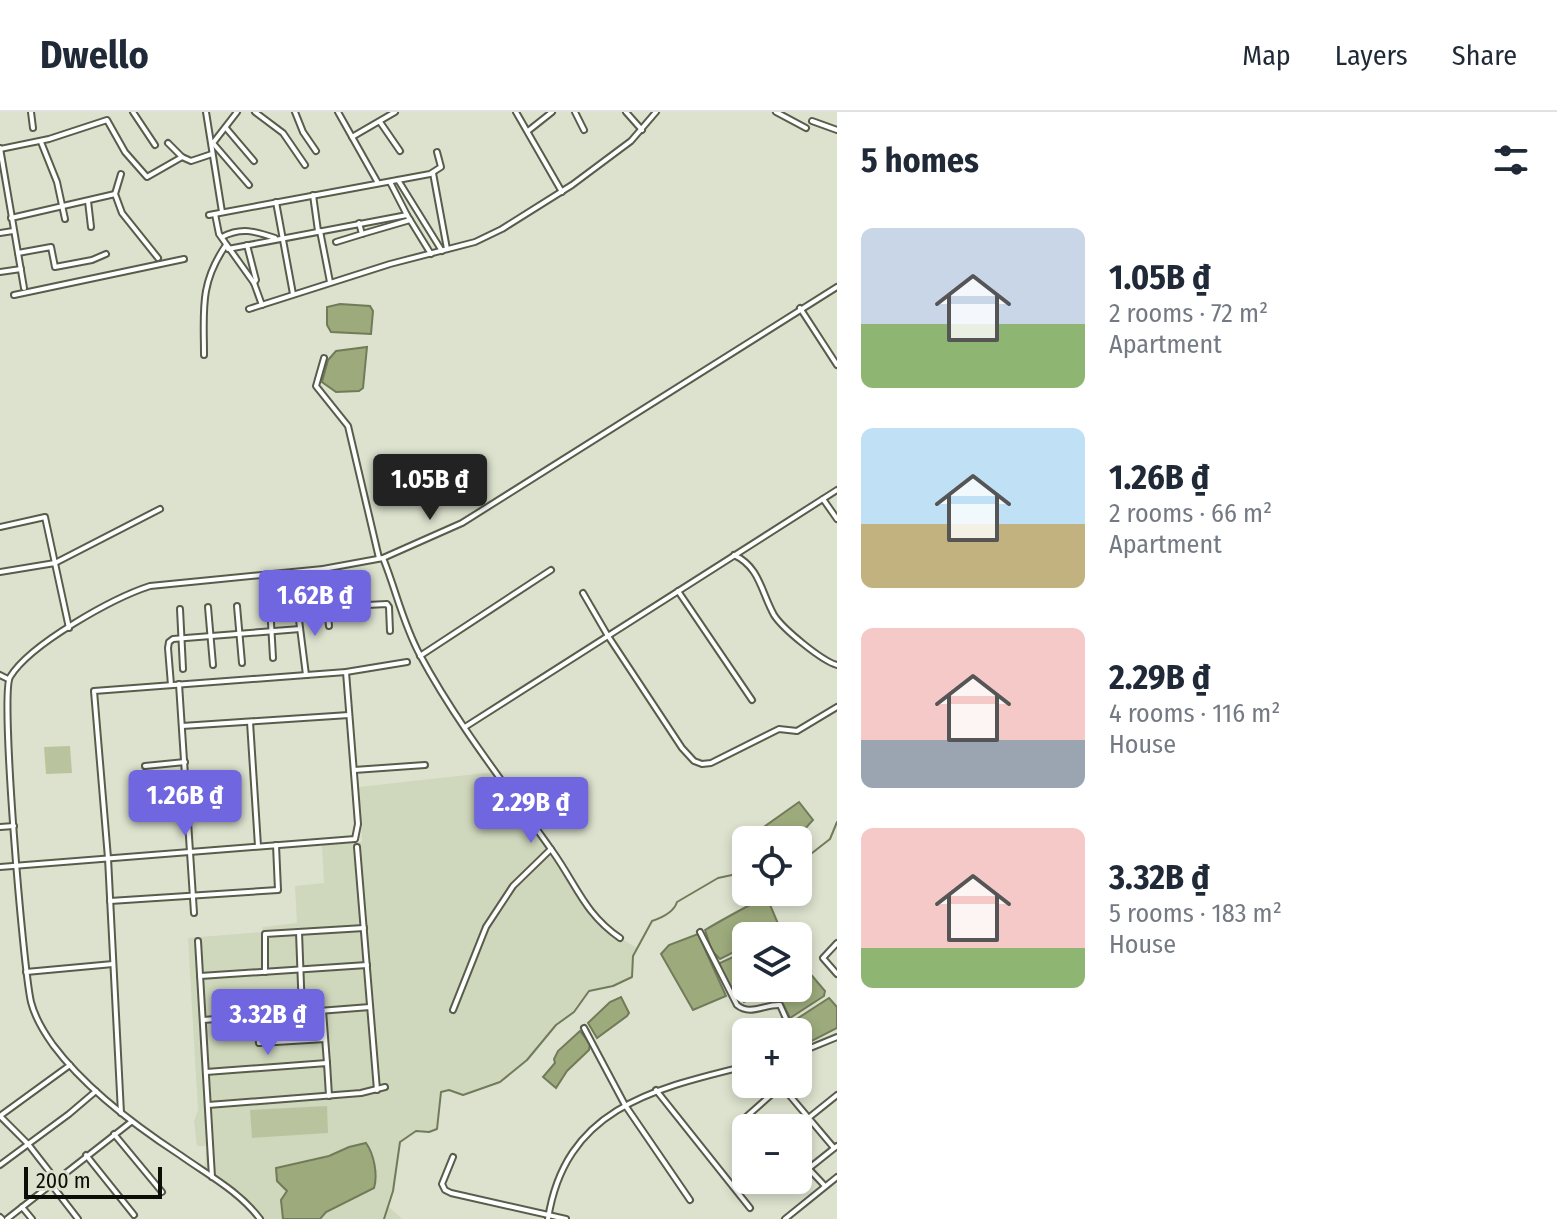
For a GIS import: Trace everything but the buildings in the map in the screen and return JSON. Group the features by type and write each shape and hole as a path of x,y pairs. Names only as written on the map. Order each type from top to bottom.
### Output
{"street":[{"path":"31,112 33,128"},
{"path":"133,112 155,145"},
{"path":"206,112 222,212"},
{"path":"212,142 237,112"},
{"path":"255,112 283,133 305,165"},
{"path":"295,112 303,132 316,151"},
{"path":"347,112 339,114 378,183"},
{"path":"352,137 395,112"},
{"path":"516,112 562,192"},
{"path":"528,131 552,112"},
{"path":"575,112 584,130"},
{"path":"626,112 642,130"},
{"path":"249,309 330,282 475,242 502,229 562,192 642,130 656,112"},
{"path":"776,112 806,128"},
{"path":"24,288 0,149 41,142 107,120 134,164 147,177 182,157"},
{"path":"812,121 837,130"},
{"path":"380,122 400,151"},
{"path":"226,128 254,161"},
{"path":"41,142 65,219"},
{"path":"212,142 249,185"},
{"path":"168,143 191,161 212,154"},
{"path":"262,305 254,283 227,247 212,214 433,173 441,167 437,152"},
{"path":"433,173 444,250"},
{"path":"121,174 115,194 124,218 158,258"},
{"path":"398,180 444,250"},
{"path":"390,181 431,254"},
{"path":"11,218 115,194"},
{"path":"313,195 330,282"},
{"path":"88,201 91,227"},
{"path":"276,201 280,239 293,294"},
{"path":"204,355 205,291 211,268 227,247 409,217"},
{"path":"336,242 409,217"},
{"path":"359,223 362,234"},
{"path":"221,237 247,230 280,239"},
{"path":"0,233 13,231"},
{"path":"247,245 256,280 254,283"},
{"path":"18,253 51,247 55,267 106,254"},
{"path":"14,295 184,259"},
{"path":"0,272 21,269"},
{"path":"260,1219 247,1204 212,1177 121,1113 70,1065 37,1020 26,972 3,691 8,679 35,651 102,605 150,586 323,569 381,558 462,523 837,287"},
{"path":"800,308 837,365"},
{"path":"324,358 316,386 348,426 381,558 405,626 420,656 591,913 620,938"},
{"path":"465,727 837,490"},
{"path":"823,499 837,519"},
{"path":"0,572 55,563 160,509"},
{"path":"0,527 45,517 69,628"},
{"path":"734,555 753,567 775,617 783,626 827,662 837,665"},
{"path":"323,569 329,626"},
{"path":"420,656 551,570"},
{"path":"678,591 752,700"},
{"path":"583,593 671,734 694,761 711,763 779,729 797,731 837,707"},
{"path":"297,604 306,675"},
{"path":"327,607 387,604 390,631"},
{"path":"270,605 273,658"},
{"path":"237,606 242,663"},
{"path":"208,607 213,665"},
{"path":"180,609 183,669"},
{"path":"171,685 169,642 300,629"},
{"path":"121,1113 108,858 94,691 346,672 407,662"},
{"path":"0,867 355,839 358,824 346,672"},
{"path":"0,675 8,679"},
{"path":"179,684 194,913"},
{"path":"182,726 349,715"},
{"path":"250,722 258,846"},
{"path":"145,766 185,762"},
{"path":"354,770 425,765"},
{"path":"0,827 14,826"},
{"path":"110,901 278,890 276,845"},
{"path":"357,847 377,1090"},
{"path":"453,1010 493,915 513,886 551,849"},
{"path":"265,972 265,934 364,928"},
{"path":"299,932 302,1012"},
{"path":"700,932 737,1005 742,1009 756,1009 780,1005 786,1018"},
{"path":"198,941 212,1177"},
{"path":"837,943 823,958 837,974"},
{"path":"26,972 113,964"},
{"path":"200,976 367,965"},
{"path":"203,1020 370,1007"},
{"path":"323,1011 329,1096"},
{"path":"257,1016 259,1043 325,1039"},
{"path":"584,1028 625,1105 690,1200"},
{"path":"812,1048 837,1037"},
{"path":"206,1072 327,1063"},
{"path":"70,1065 0,1116 28,1144 78,1219"},
{"path":"548,1217 556,1183 571,1154 599,1122 656,1090 732,1070"},
{"path":"208,1105 329,1096 385,1087"},
{"path":"656,1090 750,1208"},
{"path":"0,1165 97,1091"},
{"path":"812,1116 837,1095"},
{"path":"748,1114 766,1098"},
{"path":"792,1098 806,1114"},
{"path":"3,1218 22,1207 131,1121"},
{"path":"812,1121 836,1147 812,1167"},
{"path":"114,1134 162,1192"},
{"path":"86,1155 134,1215"},
{"path":"453,1157 442,1184 445,1190 566,1219"},
{"path":"812,1172 825,1186"},
{"path":"785,1219 837,1177"},
{"path":"22,1207 32,1219"}],"shaded area":[{"path":"340,304 370,306 373,311 371,334 331,332 327,325 327,307"},
{"path":"367,347 363,388 336,392 322,382 328,360 336,351"},
{"path":"70,746 72,773 46,774 44,747"},
{"path":"495,772 567,874 590,914 600,926 637,948 633,956 632,977 613,986 589,991 574,1012 556,1025 527,1060 500,1082 463,1095 449,1090 441,1092 437,1129 416,1131 400,1142 388,1206 402,1219 262,1219 236,1192 205,1170 206,1146 197,1146 194,1121 198,1110 188,938 262,932 263,927 297,923 295,886 324,883 322,845 362,842 359,787"},
{"path":"799,802 813,820 808,826 765,826"},
{"path":"748,906 771,906 777,922 732,922 732,953 720,959 712,951 705,930"},
{"path":"698,934 726,996 693,1010 661,954 669,945"},
{"path":"732,957 732,989 719,966"},
{"path":"812,976 825,991 824,996 790,1018 782,1002 812,1002"},
{"path":"621,997 629,1013 597,1038 588,1023 610,1002"},
{"path":"829,998 837,1007 837,1028 812,1041 812,1018 798,1018"},
{"path":"580,1031 590,1044 589,1050 567,1071 556,1088 543,1077 555,1063 558,1051"},
{"path":"327,1106 328,1133 252,1138 250,1110"},
{"path":"366,1143 374,1165 374,1188 326,1212 320,1219 283,1219 281,1200 287,1191 277,1181 276,1168 329,1156"}],"waterway":[{"path":"812,853 830,839 837,822"},
{"path":"384,1219 393,1191 400,1142 416,1131 437,1129 441,1092 449,1090 463,1095 500,1082 527,1060 556,1025 574,1012 589,991 613,986 632,977 633,956 652,921 718,878 732,875"}]}
